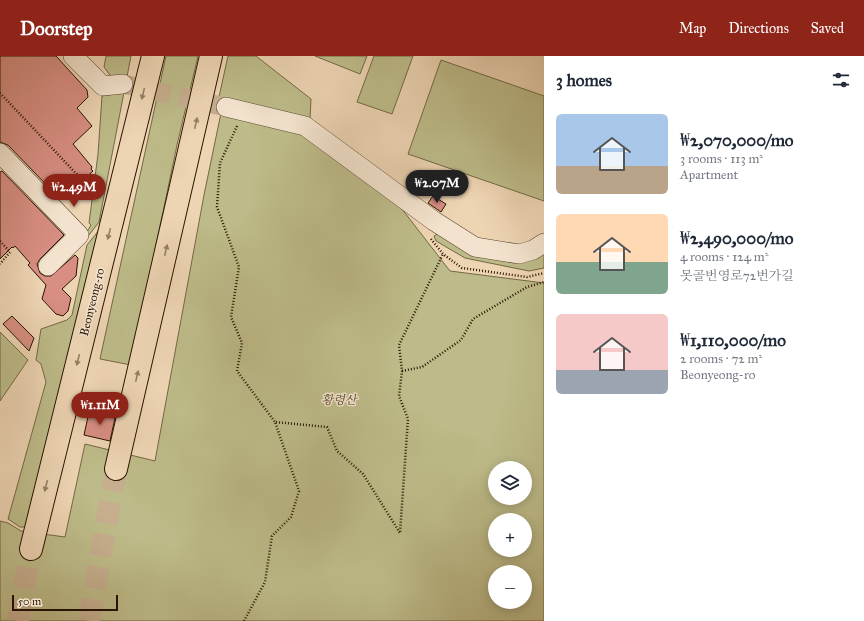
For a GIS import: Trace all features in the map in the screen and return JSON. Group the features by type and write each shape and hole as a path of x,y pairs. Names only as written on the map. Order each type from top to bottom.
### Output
{"highway":[{"name":"Beonyeong-ro","path":"31,549 153,56"},
{"path":"116,469 211,56"}],"street":[{"path":"73,56 103,86 123,84"},
{"path":"226,107 306,126 434,222 475,247 518,254 533,250 544,243"},
{"path":"0,153 79,235 48,266"}],"path":[{"path":"0,93 85,183"},
{"path":"244,111 220,164 217,207 239,267 230,317 242,343 237,372 275,422 300,491 291,517 272,536 265,582 244,621"},
{"path":"0,241 10,252 0,264"},
{"path":"275,422 327,427 337,451 363,474 400,533 408,419 399,396 402,371 399,345 443,254 462,268 527,277 544,273"},
{"path":"402,371 422,367 461,340 473,319 527,287 544,282"}],"green space":[{"path":"106,56 131,56 99,222 86,239 85,235 91,225 89,223 98,154 102,96 109,95 112,78 104,67"},
{"path":"166,56 198,56 177,145 131,365 100,359"},
{"path":"228,56 256,56 311,99 310,120 219,97"},
{"path":"315,56 367,56 360,74"},
{"path":"374,56 413,56 392,114 357,102"},
{"path":"441,60 544,96 544,201 408,154"},
{"name":"황령산","path":"221,113 304,135 398,204 450,271 544,283 544,621 0,621 0,521 8,523 21,531 65,537 85,444 155,461 204,195"},
{"path":"100,229 29,527 20,527 8,519 46,382 41,364 36,360 41,329 67,320 72,315 87,245"},
{"path":"439,233 544,250 544,268 529,271 465,258 436,241 434,236"},
{"path":"0,332 28,360 0,401"}],"building":[{"path":"0,56 56,56 87,90 88,97 77,108 92,126 73,144 92,167 91,169 93,171 71,192 69,190 60,199 8,145 0,142"},
{"path":"2,171 64,235 40,259 37,264 40,273 45,276 51,276 75,255 78,258 76,276 62,289 71,298 68,311 63,316 56,314 42,299 46,285 28,265 30,263 15,246 13,248 12,247 0,259 0,172"},
{"path":"433,196 446,204 441,212 428,203"},
{"path":"12,316 34,338 29,351 3,324"},
{"path":"89,412 115,418 110,441 84,435"}],"tunnel":[{"path":"123,84 226,107"},
{"path":"89,621 116,469"},
{"path":"18,621 31,549"}]}
